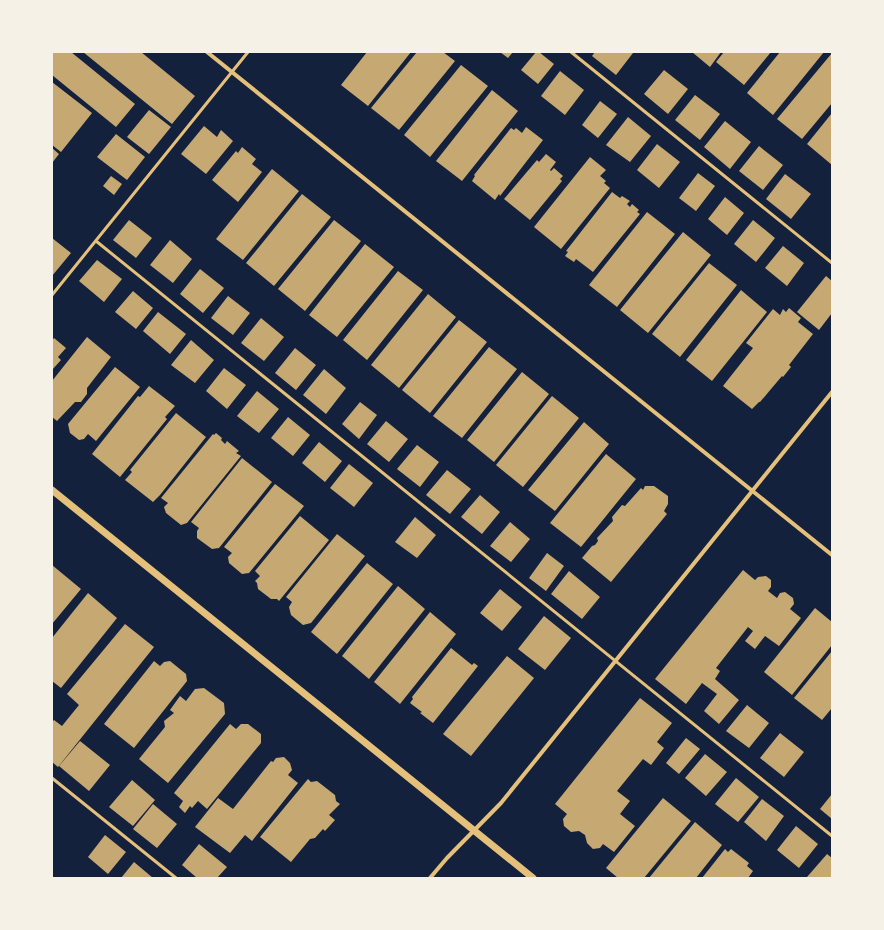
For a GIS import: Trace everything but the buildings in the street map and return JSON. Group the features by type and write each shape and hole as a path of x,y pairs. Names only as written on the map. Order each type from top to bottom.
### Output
{"street":[{"path":"207,52 832,555"},
{"path":"430,878 447,858 501,803 832,392"},
{"path":"52,490 533,878"}],"lane":[{"path":"52,295 248,52"},
{"path":"571,52 832,264"},
{"path":"96,241 832,836"},
{"path":"52,778 176,878"}]}
